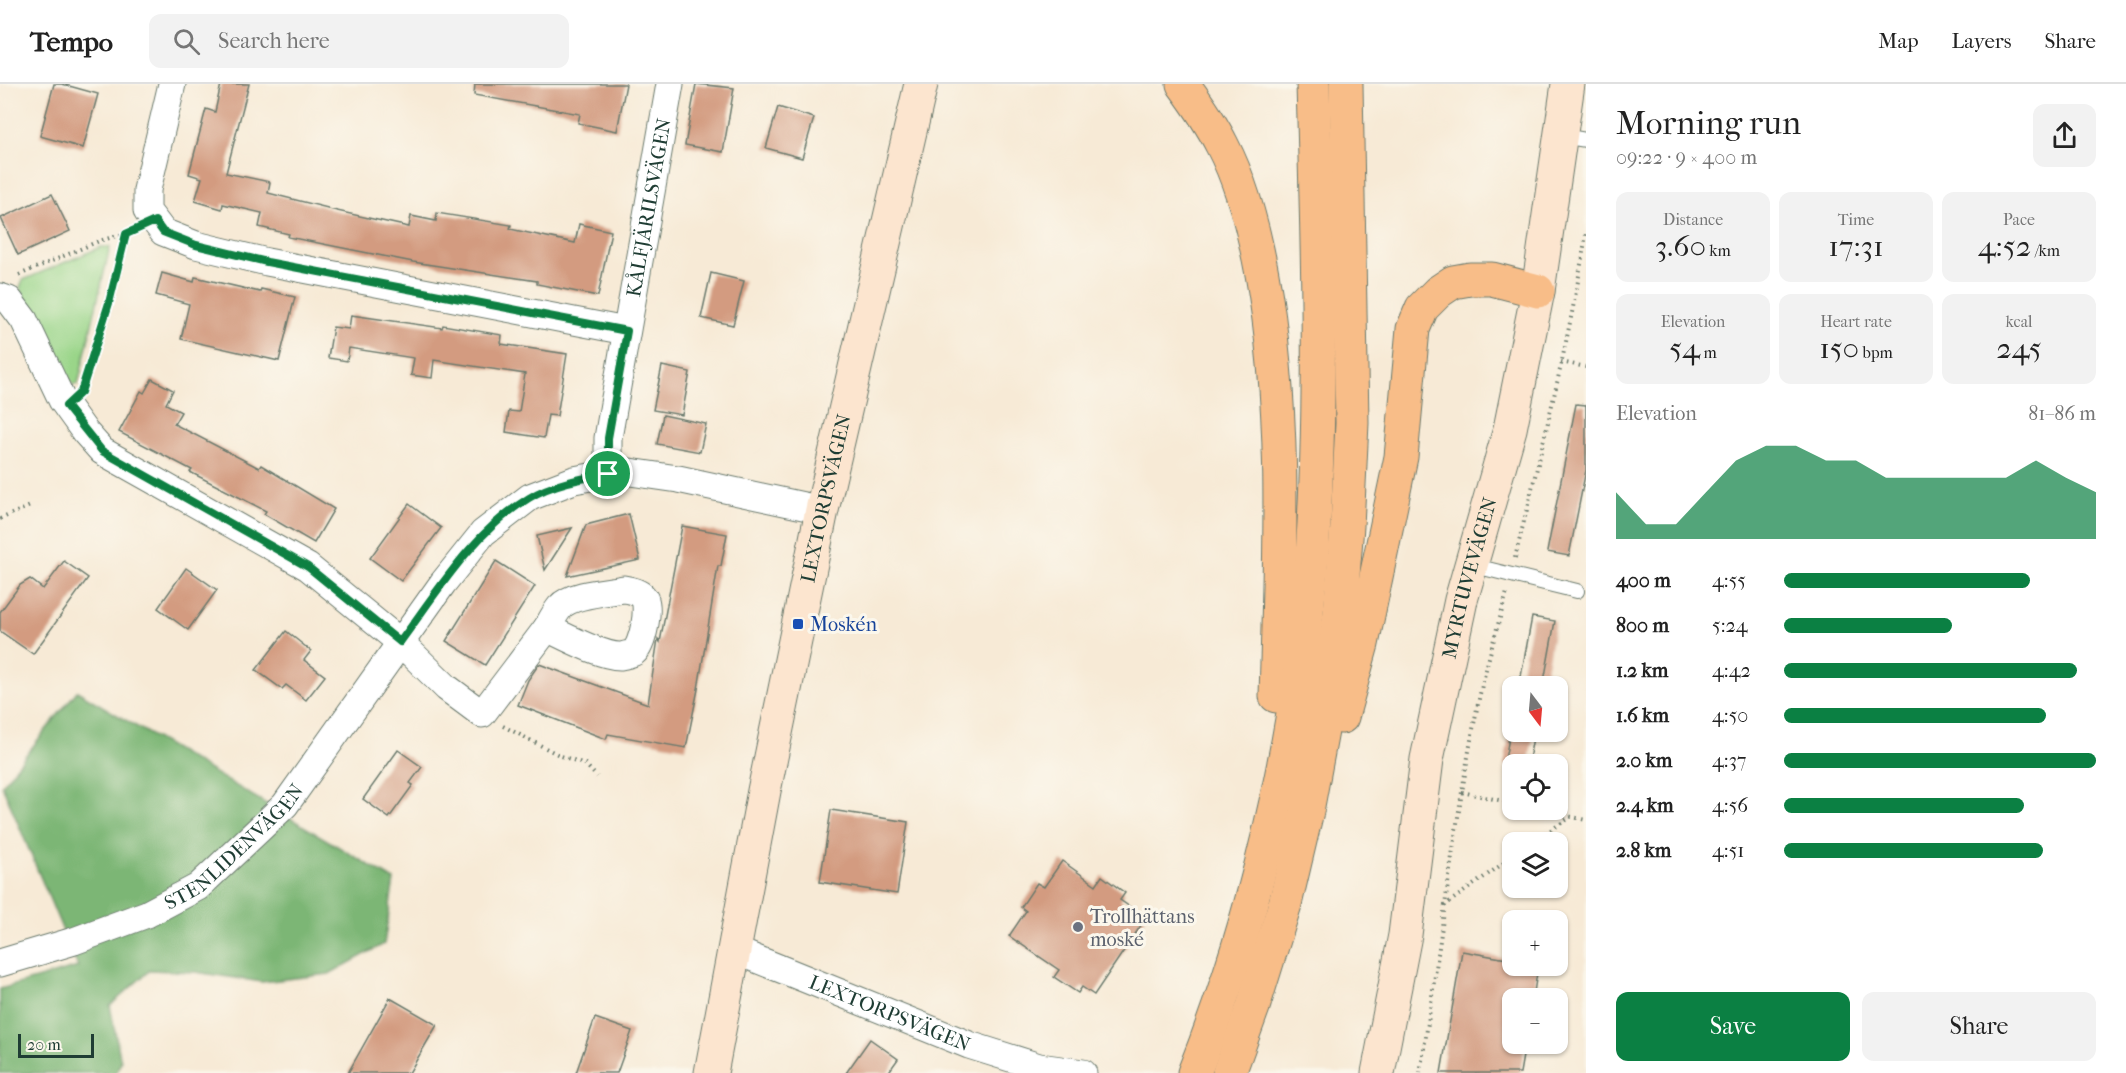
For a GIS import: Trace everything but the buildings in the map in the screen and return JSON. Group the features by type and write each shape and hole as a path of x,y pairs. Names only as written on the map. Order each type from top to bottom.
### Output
{"highway":[{"path":"1183,84 1201,108 1223,146 1241,191 1256,241 1267,300 1277,419 1280,560 1273,818"},
{"path":"1194,1073 1230,974 1273,818 1307,609 1314,525 1318,423 1313,84"},
{"path":"1229,1073 1253,1007 1285,903 1307,811 1327,704 1338,623 1347,526 1352,423 1346,84"},
{"path":"1307,811 1340,725 1362,644 1401,457 1413,329 1422,308 1437,292 1453,282 1470,279 1492,279 1538,291"}],"street":[{"path":"172,84 147,190 147,211 163,232 196,245 246,257 627,331"},
{"name":"KÅLFJÄRILSVÄGEN","path":"608,474 608,438 670,84"},
{"name":"LEXTORPSVÄGEN","path":"711,1073 764,791 822,510 921,84"},
{"name":"MYRTUVEVÄGEN","path":"1378,1073 1405,935 1426,759 1461,600 1510,429 1538,291 1574,137 1568,84"},
{"path":"6,290 9,300 24,320 66,406 102,451 308,567 400,642 447,688 482,714 547,628"},
{"name":"STENLIDENVÄGEN","path":"0,963 74,941 147,914 198,887 285,805 400,642 483,533 530,497 574,480 624,471 678,479 822,510"},
{"name":"LEXTORPSVÄGEN","path":"734,950 969,1045 1039,1067 1083,1073"}],"lane":[{"path":"1471,565 1577,591"}],"path":[{"path":"6,290 18,275 99,241 126,234 155,221"},
{"path":"66,406 81,392 109,303 126,234"},
{"path":"1420,1073 1443,906 1481,692 1511,576 1561,362 1586,234"},
{"path":"1561,362 1586,367"},
{"path":"0,519 30,506"},
{"path":"482,714 561,756 585,764 597,777"},
{"path":"1462,792 1502,801"},
{"path":"1568,816 1586,820"},
{"path":"1547,832 1571,817"},
{"path":"1443,906 1502,864"}],"green space":[{"path":"101,247 110,247 78,384 73,385 39,336 20,287 23,280"},
{"path":"77,691 394,880 384,944 329,974 262,982 195,972 150,970 110,1006 121,1062 116,1073 0,1073 0,989 78,967 2,785"}],"place":[{"name":"Moskén","path":"798,624"},
{"name":"Trollhättans moské","path":"1078,927"}],"route":[{"path":"155,221 163,232 196,245 267,262 627,331 608,438 608,474 574,480 530,497 483,533 400,642 308,567 254,534 102,451 66,406 81,392 109,303 126,234 155,221"}]}
